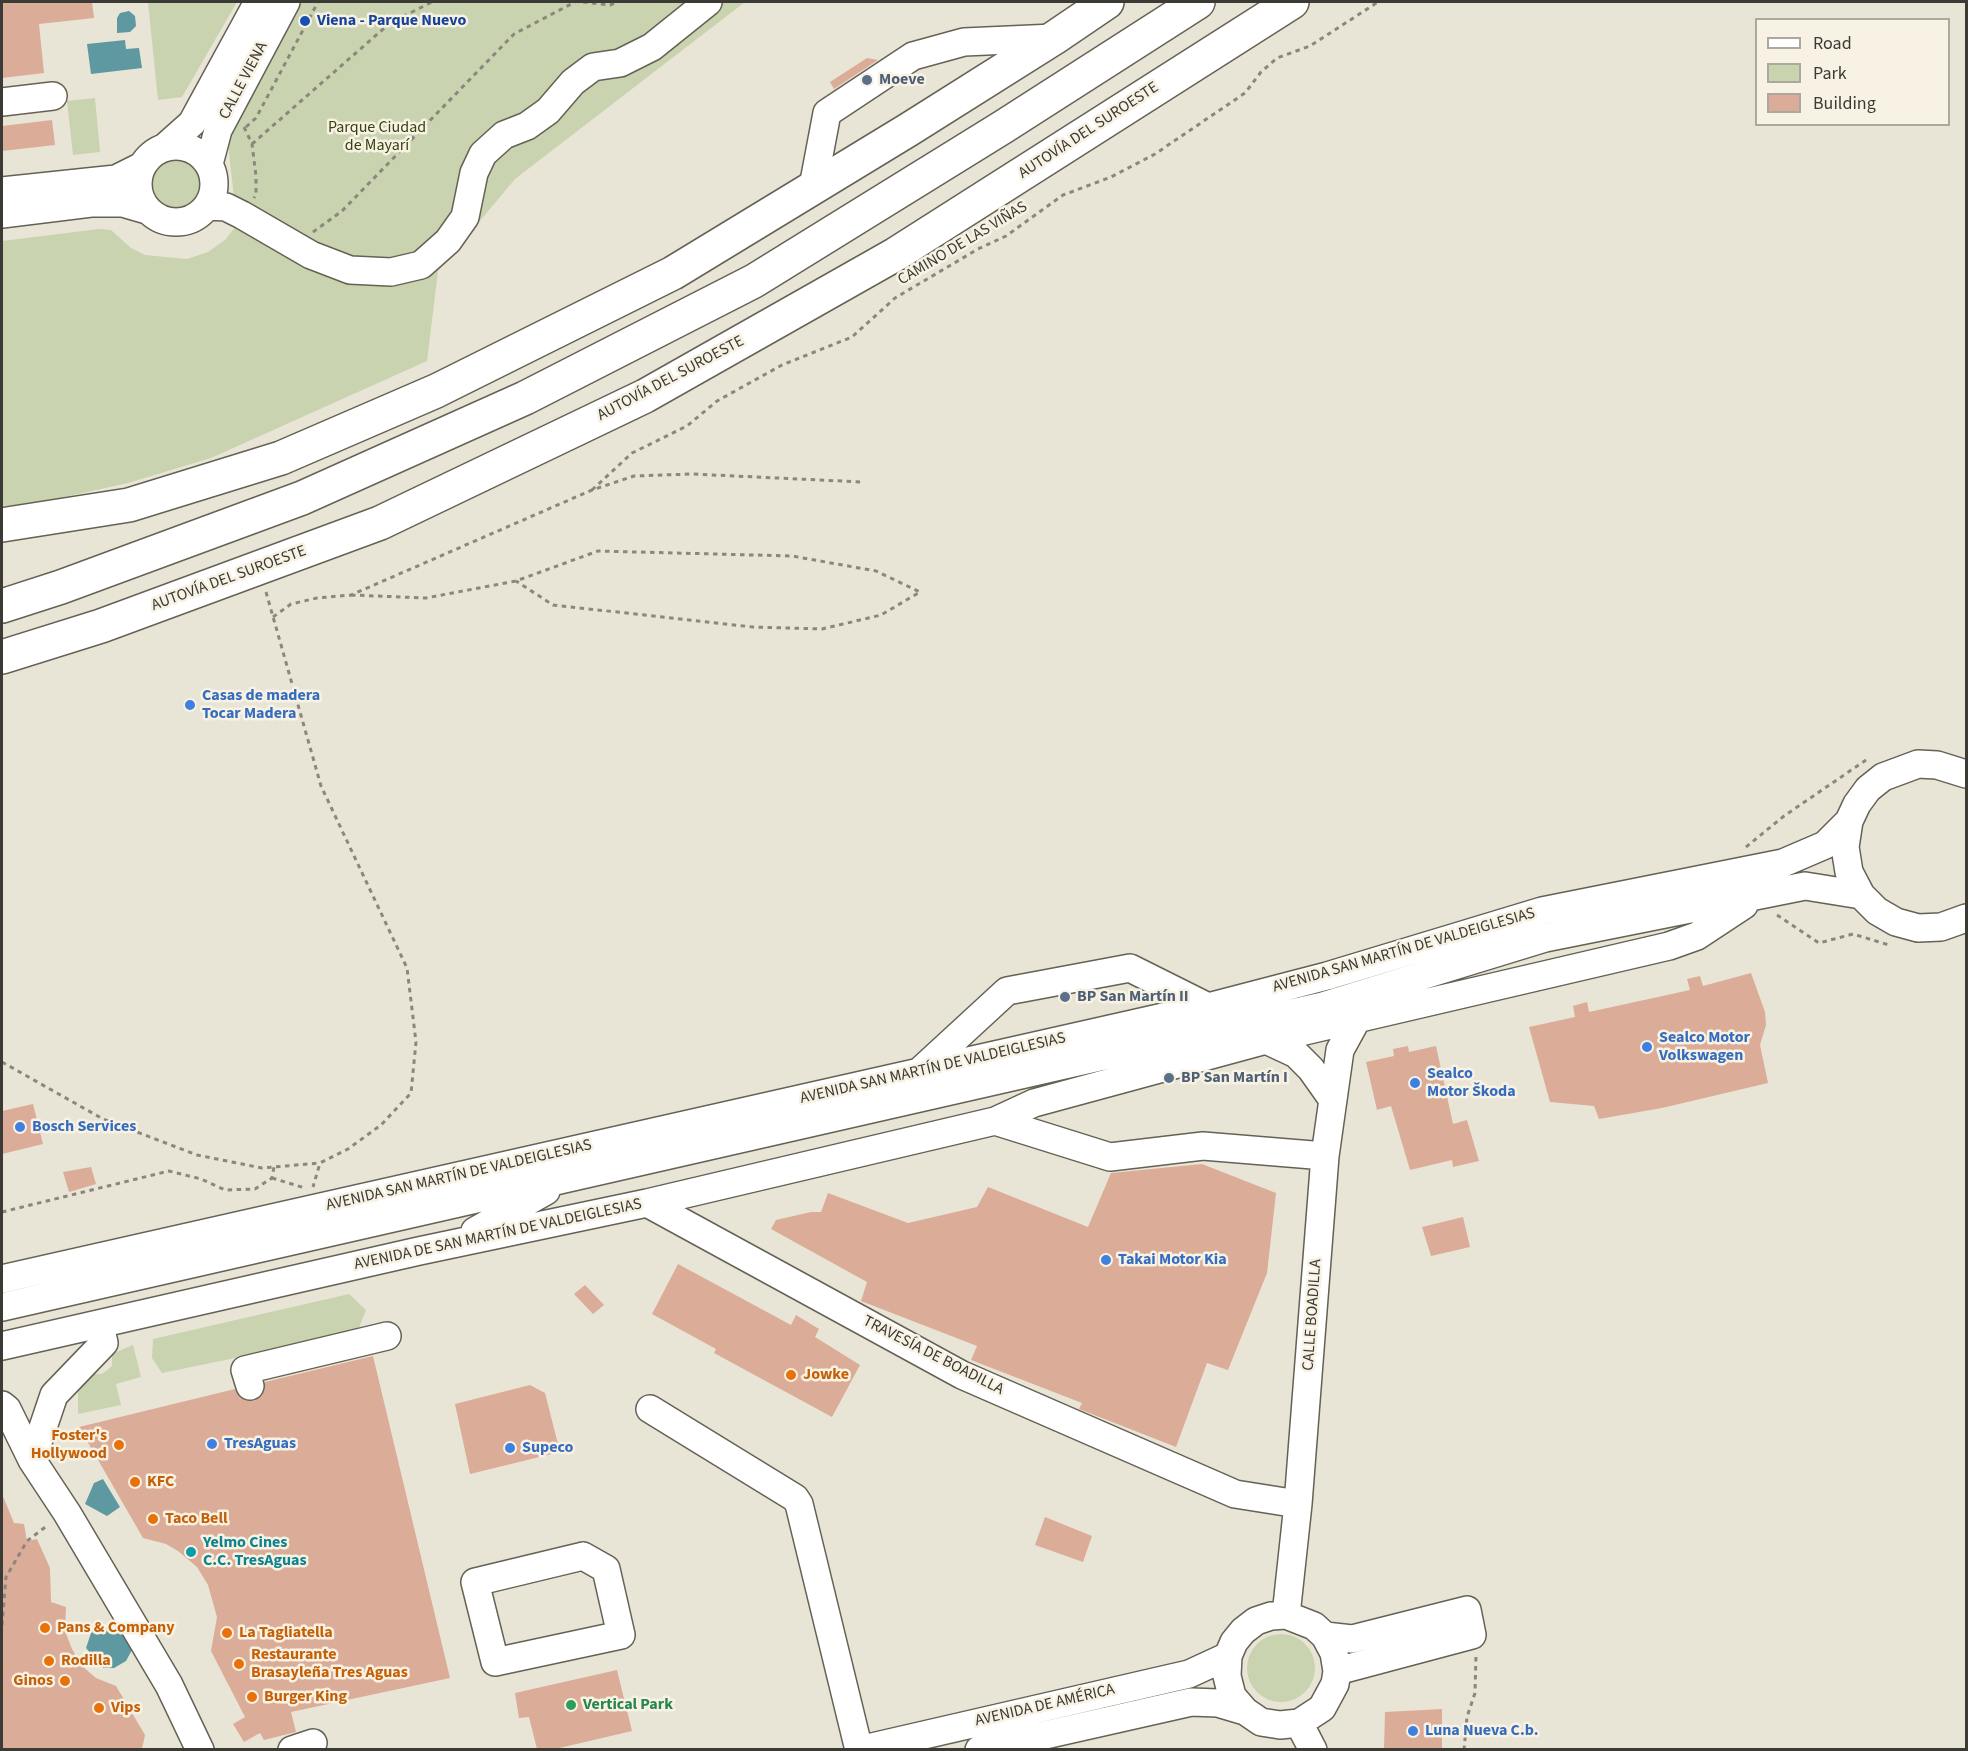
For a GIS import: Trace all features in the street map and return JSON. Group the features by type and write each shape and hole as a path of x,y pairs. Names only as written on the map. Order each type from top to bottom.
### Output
{"highway":[{"path":"2,525 129,505 281,458 436,391 673,273 1054,38 1107,2"},
{"path":"2,606 61,587 302,498 525,398 754,281 1003,127 1198,2"},
{"name":"AUTOVÍA DEL SUROESTE","path":"2,657 101,626 380,523 645,396 896,255 1292,2"}],"street":[{"name":"CALLE VIENA","path":"165,147 192,123 258,2"},
{"name":"CALLE VIENA","path":"210,164 218,130 237,118 286,2"},
{"path":"208,206 226,207 242,214 311,255 350,270 391,272 421,265 448,241 465,217 474,173 483,154 504,135 527,126 548,111 573,82 593,67 620,63 652,47 708,2"},
{"path":"813,188 826,114 913,56 964,42 1054,38"},
{"path":"2,102 53,96"},
{"path":"2,214 91,203 123,203 147,210 167,222 178,223 200,215 208,206 215,185 210,164 190,148 178,146 165,147 148,158 142,166 138,189 147,210"},
{"path":"2,192 116,178 142,166"},
{"path":"1966,774 1937,765 1918,764 1900,769 1868,789 1849,821 1845,847 1849,872 1861,895 1877,911 1896,922 1918,928 1941,927 1966,918"},
{"name":"AVENIDA SAN MARTÍN DE VALDEIGLESIAS","path":"2,1279 1208,1007 1327,976 1542,911 1783,863 1825,845 1849,821"},
{"name":"AVENIDA SAN MARTÍN DE VALDEIGLESIAS","path":"2,1307 178,1269 574,1176 1323,1006 1545,938 1805,886 1861,895"},
{"name":"AVENIDA DE SAN MARTÍN DE VALDEIGLESIAS","path":"2,1346 451,1244 647,1203 994,1121 1034,1102 1266,1040 1669,946 1697,936 1754,898"},
{"path":"918,1073 1007,991 1130,968 1208,1007"},
{"name":"CALLE BOADILLA","path":"1286,1615 1298,1504 1325,1156 1340,1050 1357,1020"},
{"path":"1266,1040 1296,1054 1311,1069 1333,1100"},
{"path":"994,1121 1110,1157 1203,1146 1325,1156"},
{"path":"805,1125 947,1132"},
{"path":"451,1244 574,1176"},
{"path":"707,1235 699,1209 708,1188"},
{"name":"TRAVESÍA DE BOADILLA","path":"647,1203 963,1375 1235,1494 1298,1504"},
{"path":"178,1269 307,1278"},
{"path":"32,1460 54,1395 104,1343 99,1325"},
{"path":"250,1386 245,1370 387,1336"},
{"path":"2,1405 7,1409 32,1460 67,1513 169,1685 200,1749"},
{"path":"650,1409 795,1498 799,1504 859,1749"},
{"path":"583,1556 606,1569 621,1635 495,1662 475,1582 583,1556"},
{"path":"1286,1615 1308,1622 1325,1636 1334,1653 1337,1671 1330,1697 1311,1717 1299,1723 1280,1725 1261,1722 1245,1711 1232,1696 1227,1676 1228,1656 1239,1636 1256,1621 1270,1616 1286,1615"},
{"path":"1325,1636 1352,1639 1469,1623"},
{"path":"1337,1671 1469,1623"},
{"name":"AVENIDA DE AMÉRICA","path":"859,1749 1189,1674 1228,1656"},
{"name":"AVENIDA DE AMÉRICA","path":"979,1749 1191,1702 1218,1703 1245,1711"},
{"path":"1299,1723 1313,1749"}],"path":[{"path":"242,214 256,194 252,144 237,118 256,118 318,2"},
{"path":"252,144 390,23 432,2"},
{"path":"295,246 342,212 514,34 575,2"},
{"path":"583,2 610,5 618,2"},
{"name":"CAMINO DE LAS VIÑAS","path":"592,490 632,453 687,426 717,401 782,365 852,337 895,298 978,249 1006,236 1063,195 1112,177 1155,154 1245,93 1261,72 1276,58 1310,46 1378,2"},
{"path":"351,595 592,490 634,476 681,475 862,482"},
{"path":"273,617 291,604 316,598 351,595 426,598 516,581 598,551 792,556 876,571 920,592 881,615 822,629 753,627 553,605 516,581"},
{"path":"2,1062 113,1123 197,1155 262,1167 320,1163 348,1149 381,1125 411,1093 416,1042 407,968 321,786 259,567"},
{"path":"1754,898 1820,943 1853,934 1890,945"},
{"path":"272,1178 312,1190 320,1163"},
{"path":"2,1212 169,1171 201,1179 225,1190 255,1189 272,1178 274,1167"},
{"path":"2,1625 4,1577 27,1541 67,1513"},
{"path":"1464,1749 1477,1661 1469,1623"}],"green space":[{"path":"148,2 237,2 182,97 158,100"},
{"name":"Parque Ciudad de Mayarí","path":"301,2 745,2 515,179 438,271 427,361 211,458 128,483 32,504 2,506 2,241 99,229 111,230 131,248 145,255 187,259 208,252 225,240 237,225 227,134"},
{"path":"95,98 100,152 73,155 67,101"},
{"path":"172,157 182,157 197,165 203,174 205,185 203,196 197,205 182,213 172,213 161,208 154,201 149,190 149,180 154,169 161,162"},
{"path":"349,1294 366,1310 357,1333 162,1373 152,1358 153,1339"},
{"path":"133,1345 141,1377 116,1384 121,1405 78,1414 78,1393 87,1374 102,1374 112,1366 112,1354"},
{"path":"1274,1634 1288,1634 1300,1639 1310,1649 1315,1668 1310,1687 1300,1697 1288,1702 1274,1702 1262,1697 1252,1687 1247,1675 1247,1661 1252,1649 1262,1639"}],"water":[{"path":"129,11 135,16 136,26 130,32 117,33 117,18 120,13"},
{"path":"125,40 126,49 139,48 142,68 91,74 87,44"},
{"path":"103,1479 120,1507 107,1516 85,1504 94,1483"},
{"path":"111,1626 120,1631 133,1648 126,1661 114,1668 103,1668 86,1648 93,1627"}],"building":[{"path":"92,2 94,18 39,24 44,73 2,78 2,3"},
{"path":"867,58 878,60 834,89 830,82"},
{"path":"52,120 55,145 2,151 2,126"},
{"name":"Sealco Motor Volkswagen","path":"1751,973 1765,1012 1766,1025 1760,1045 1768,1083 1662,1108 1599,1119 1594,1106 1550,1102 1529,1027 1575,1017 1573,1006 1587,1002 1589,1012 1690,990 1687,979 1700,976 1703,986"},
{"path":"1408,1046 1409,1052 1436,1046 1453,1124 1467,1120 1479,1161 1453,1167 1452,1160 1410,1170 1391,1106 1377,1110 1366,1062 1394,1056 1393,1049"},
{"name":"Bosch Services","path":"33,1104 43,1144 2,1154 2,1111"},
{"path":"1202,1164 1276,1193 1267,1273 1228,1370 1207,1363 1176,1447 1079,1409 1082,1403 971,1360 977,1346 861,1301 867,1282 771,1229 776,1220 821,1212 828,1193 908,1223 977,1207 988,1187 1088,1227 1111,1173"},
{"path":"91,1167 96,1184 69,1192 63,1172"},
{"path":"1463,1217 1470,1247 1431,1256 1422,1227"},
{"path":"678,1264 791,1325 796,1315 819,1329 815,1337 860,1365 832,1417 714,1353 716,1349 652,1314"},
{"path":"585,1285 604,1305 593,1314 574,1294"},
{"path":"373,1356 450,1678 291,1712 296,1732 264,1740 260,1733 244,1742 233,1724 245,1717 211,1651 217,1617 208,1585 197,1567 178,1551 166,1544 143,1538 79,1427 235,1389 240,1398 254,1401 262,1396 265,1382"},
{"path":"530,1385 545,1393 560,1452 470,1474 455,1404"},
{"path":"2,1494 14,1523 24,1524 27,1541 37,1539 50,1568 51,1602 66,1607 65,1631 72,1649 82,1666 96,1678 116,1686 145,1735 142,1749 2,1749"},
{"path":"1045,1517 1092,1536 1083,1562 1035,1545"},
{"name":"Vertical Park","path":"617,1670 632,1731 555,1749 537,1749 529,1717 519,1718 515,1693"},
{"name":"Luna Nueva C.b.","path":"1442,1709 1442,1749 1384,1749 1385,1712"}],"place":[{"name":"Viena - Parque Nuevo","path":"305,21"},
{"name":"Moeve","path":"867,80"},
{"name":"Casas de madera Tocar Madera","path":"190,705"},
{"name":"BP San Martín II","path":"1065,997"},
{"name":"Sealco Motor Volkswagen","path":"1647,1047"},
{"name":"BP San Martín I","path":"1169,1078"},
{"name":"Sealco Motor Škoda","path":"1415,1083"},
{"name":"Bosch Services","path":"20,1127"},
{"name":"Takai Motor Kia","path":"1106,1260"},
{"name":"Jowke","path":"791,1375"},
{"name":"TresAguas","path":"212,1444"},
{"name":"Foster's Hollywood","path":"119,1445"},
{"name":"Supeco","path":"510,1448"},
{"name":"KFC","path":"135,1482"},
{"name":"Taco Bell","path":"153,1519"},
{"name":"Yelmo Cines C.C. TresAguas","path":"191,1552"},
{"name":"Pans & Company","path":"45,1628"},
{"name":"La Tagliatella","path":"227,1633"},
{"name":"Rodilla","path":"49,1661"},
{"name":"Restaurante Brasayleña Tres Aguas","path":"239,1664"},
{"name":"Ginos","path":"65,1681"},
{"name":"Burger King","path":"252,1697"},
{"name":"Vertical Park","path":"571,1705"},
{"name":"Vips","path":"99,1708"},
{"name":"Luna Nueva C.b.","path":"1413,1731"}]}
